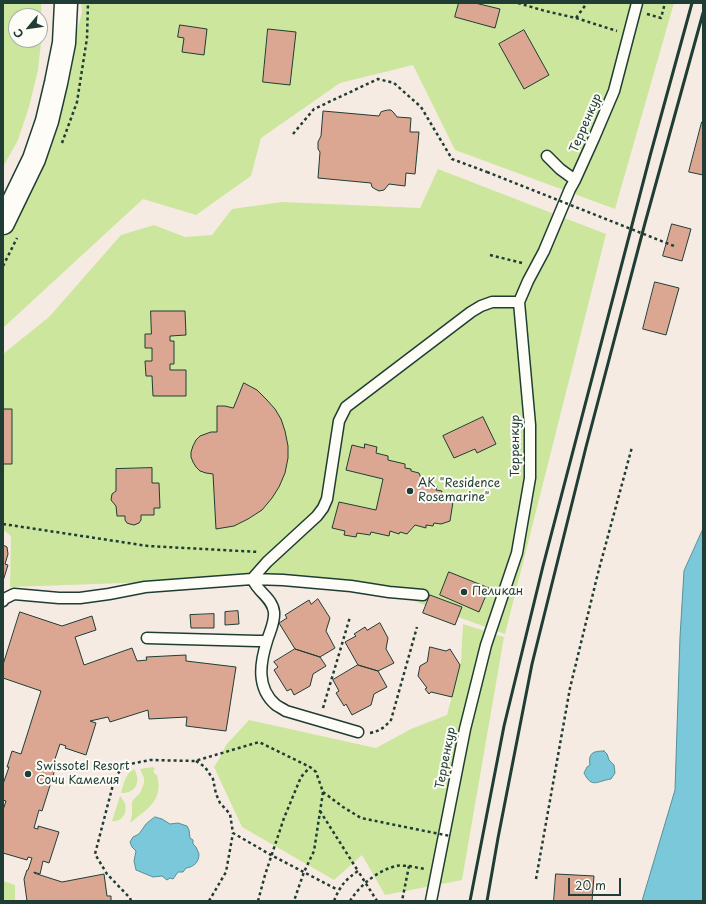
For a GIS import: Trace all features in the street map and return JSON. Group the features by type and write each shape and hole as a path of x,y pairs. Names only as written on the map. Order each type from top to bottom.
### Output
{"main road":[{"path":"3,223 34,159 47,120 64,43 66,3"}],"lane":[{"name":"Терренкур","path":"431,901 465,729 486,645 518,553 530,478 530,425 519,302 544,251 614,91 637,3"},
{"path":"547,156 560,169 575,180"},
{"path":"252,578 317,516 323,508 327,499 339,421 346,407 471,312 492,302 519,302"},
{"path":"252,578 258,588 270,600 274,610 274,622 261,664 262,683 268,697 276,705 286,711 358,732"},
{"path":"3,601 14,594 59,598 80,598 145,587 252,578 351,586 389,592 423,595"},
{"path":"147,638 267,641"}],"path":[{"path":"518,3 576,18 629,35"},
{"path":"576,18 586,3"},
{"path":"661,18 665,3"},
{"path":"293,134 314,109 378,79 394,82 421,107 452,159 674,246"},
{"path":"490,255 516,261"},
{"path":"536,879 570,688 598,573 632,447"},
{"path":"3,524 148,546 277,553"},
{"path":"319,721 350,617"},
{"path":"358,732 368,733 377,731 386,726 391,720 417,627"},
{"path":"131,901 130,898 107,874 95,854 115,777 125,765 150,760 195,761 259,742 310,767 316,772 323,792 314,851 304,872 294,901"},
{"path":"195,761 204,767 213,779 216,794 220,803 230,814 233,833 226,872 209,901"},
{"path":"258,901 271,855 284,818 301,777 310,767"},
{"path":"323,792 361,818 450,836"},
{"path":"320,811 377,901"},
{"path":"233,833 271,855 338,890"},
{"path":"350,901 366,882 377,874 397,866 419,868"},
{"path":"402,901 409,866"},
{"path":"334,901 338,890 348,878 358,871"}],"green space":[{"path":"3,3 41,3 41,8 8,8 8,48 40,48 38,70 29,107 18,140 3,167"},
{"path":"81,3 674,3 615,209 455,150 413,65 340,83 261,138 251,176 196,215 143,199 3,328 3,239 52,130 82,12"},
{"path":"438,169 606,234 505,634 411,600 266,578 10,587 11,536 3,530 3,354 49,317 121,235 154,225 185,237 212,235 232,209 282,202 420,208"},
{"path":"463,624 504,637 462,880 385,895 362,855 334,880 242,827 214,767 226,745 249,720 376,748 411,729 447,715 461,661"},
{"path":"153,767 155,769 153,771 157,775 159,784 156,798 148,809 130,823 133,800 140,793 144,783 144,778 140,769"},
{"path":"134,769 137,778 136,786 130,792 121,793 127,776"},
{"path":"120,796 125,804 126,811 121,819 112,821"},
{"path":"3,881 15,885 15,901 3,901"}],"water":[{"path":"703,529 703,901 642,901 675,790 680,637 684,571"},
{"path":"604,751 614,765 615,773 611,779 595,783 592,782 584,773 590,765 591,755 594,752"},
{"path":"155,817 170,824 178,823 187,826 190,838 193,840 193,844 199,854 196,864 186,868 183,872 178,872 173,879 170,878 167,880 162,876 153,877 136,870 134,861 136,851 130,842 133,837 139,834 146,824"}],"building":[{"path":"459,3 475,3 500,9 495,28 455,17"},
{"path":"180,25 207,29 204,55 182,52 184,38 178,37"},
{"path":"268,29 296,32 290,85 263,82"},
{"path":"524,30 549,75 524,89 499,44"},
{"path":"391,110 397,117 411,118 410,132 419,132 415,174 406,173 405,186 389,184 384,190 379,191 372,187 371,183 318,178 320,152 318,149 318,142 321,136 323,111 379,116 381,112"},
{"path":"703,122 703,175 689,172"},
{"path":"672,224 691,229 682,261 663,256"},
{"path":"655,282 679,288 666,335 643,329"},
{"path":"151,311 185,311 186,335 170,336 170,341 174,341 174,364 170,364 170,370 186,370 186,396 153,396 152,376 146,376 145,361 152,361 152,348 145,348 145,334 151,334"},
{"path":"244,383 257,390 275,409 281,419 288,446 288,458 285,473 279,487 262,510 234,526 216,529 213,474 200,471 196,467 191,457 191,452 196,440 200,436 211,432 217,432 217,406 233,408"},
{"path":"3,409 12,409 12,464 3,464"},
{"path":"483,417 496,444 477,453 475,449 454,458 443,436"},
{"name":"АК \"Residence Rosemarine\"","path":"365,444 377,447 376,453 388,456 388,460 405,464 405,468 419,473 423,483 437,486 436,490 442,491 441,494 448,496 453,502 450,521 441,524 434,523 433,526 426,525 426,528 415,525 407,534 400,532 399,534 390,531 389,536 371,532 370,535 357,533 356,537 344,535 345,531 332,528 339,502 376,510 383,479 346,470 352,445 364,448"},
{"path":"152,468 152,483 159,483 160,508 154,508 154,515 141,515 141,520 139,523 134,525 127,523 125,516 117,516 116,506 111,500 112,494 116,491 116,469"},
{"path":"3,545 7,547 8,554 5,564 8,565 3,581"},
{"name":"Пеликан","path":"449,572 489,588 479,612 440,595"},
{"path":"430,595 462,607 455,625 423,613"},
{"path":"318,599 330,618 326,631 335,648 320,657 295,649 279,623 287,618 285,615 309,600 311,604"},
{"path":"238,611 239,624 225,625 225,612"},
{"path":"20,612 62,626 92,616 96,630 75,637 84,665 132,648 137,661 147,660 146,657 186,655 186,661 236,667 226,731 186,726 187,717 149,719 148,710 110,722 108,717 90,721 96,723 86,755 65,748 66,746 60,744 54,762 57,763 42,811 39,810 34,828 38,829 38,826 59,832 49,863 43,861 40,874 34,873 62,882 104,874 107,896 111,896 111,901 27,901 24,879 32,858 28,857 27,860 3,853 3,810 6,801 3,800 3,784 9,767 7,767 12,751 21,754 41,691 3,678 3,665"},
{"path":"214,614 214,628 191,628 190,615"},
{"path":"380,623 388,638 386,649 394,663 378,671 358,665 345,642 356,636 354,634 365,627 367,630"},
{"path":"430,647 446,651 450,649 460,665 452,697 431,692 429,694 425,689 427,688 418,676 420,666 427,662"},
{"path":"295,649 320,657 326,666 313,674 310,686 294,695 291,689 287,691 274,670 278,667 274,662"},
{"path":"358,665 378,671 387,687 374,694 371,705 352,715 346,704 344,706 336,693 339,691 333,680"},
{"path":"556,874 594,876 592,901 554,901"}],"railway":[{"path":"470,901 504,726 543,566 650,156 692,3"},
{"path":"487,901 532,664 586,447 645,223 703,13"}],"place":[{"name":"АК \"Residence Rosemarine\"","path":"410,491"},
{"name":"Пеликан","path":"464,592"},
{"name":"Swissotel Resort Сочи Камелия","path":"28,774"}]}
